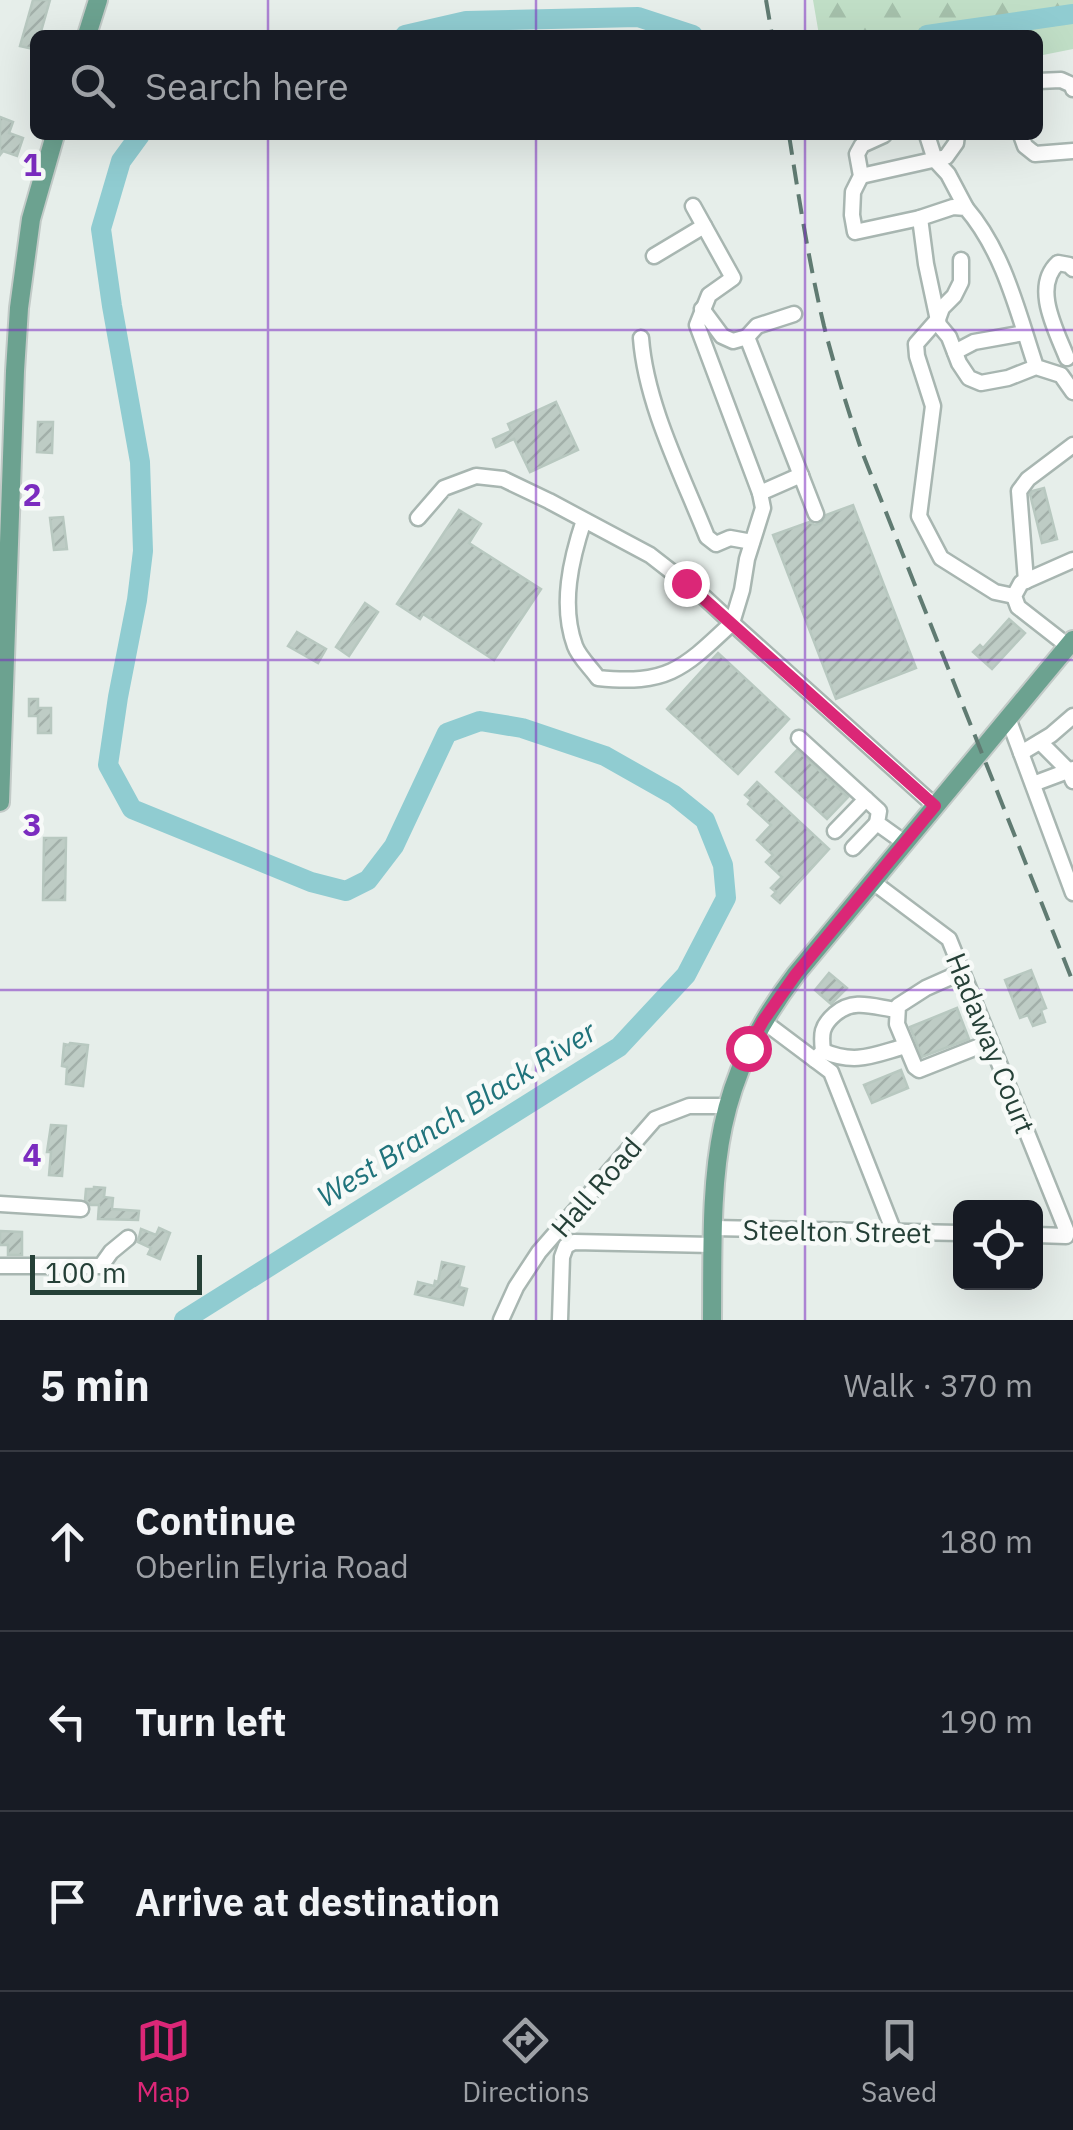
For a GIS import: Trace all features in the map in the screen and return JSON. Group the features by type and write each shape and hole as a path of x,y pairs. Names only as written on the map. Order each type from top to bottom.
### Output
{"main road":[{"path":"89,30 98,0"},
{"path":"0,802 19,308 32,219 54,140"},
{"path":"712,1320 715,1167 726,1106 763,1021 796,974 1008,718 1067,653"}],"street":[{"path":"1043,81 1071,82"},
{"path":"873,140 862,145 857,154 861,176 853,192 855,232 953,207 966,208"},
{"path":"928,140 936,160 980,225 1000,264 1036,367"},
{"path":"861,176 936,160 946,156 956,140"},
{"path":"1023,140 1036,154 1073,151"},
{"path":"584,520 574,551 567,601 575,648 598,678 658,678 682,668 732,623 762,508 760,493 697,324 709,296 734,278 693,206"},
{"path":"920,218 938,319 969,378 981,383 1036,367 1061,375 1073,392"},
{"path":"654,256 704,226"},
{"path":"960,260 962,282 916,344 934,406 919,516 941,558 995,592 1014,596"},
{"path":"1061,375 1070,356 1052,320 1045,287 1048,272 1058,263 1073,269"},
{"path":"702,308 722,336 733,341 747,337 757,326 794,314"},
{"path":"955,352 974,342 1024,333"},
{"path":"747,337 816,514"},
{"path":"640,338 655,404 706,537 716,544 730,538 752,542"},
{"path":"1026,581 1019,492 1028,479 1073,445"},
{"path":"760,493 801,475"},
{"path":"418,518 444,488 476,476 502,479 650,556 704,597 935,806"},
{"path":"1067,653 1018,607 1014,596 1021,583 1073,560"},
{"path":"1021,753 1073,716"},
{"path":"1008,718 1072,884"},
{"path":"799,738 878,811 877,823 852,848"},
{"path":"1040,742 1072,773"},
{"path":"1033,784 1072,773"},
{"path":"835,831 866,799"},
{"path":"877,823 905,843"},
{"name":"Hadaway Court","path":"873,882 949,938 1066,1236 1043,1235"},
{"path":"962,972 901,1003 896,1024 915,1067 921,1070 990,1042"},
{"path":"819,1055 822,1030 845,1006 897,1010"},
{"path":"763,1021 819,1055 831,1072 894,1232"},
{"path":"819,1055 856,1060 906,1046"},
{"name":"Hall Road","path":"501,1320 516,1286 539,1252 655,1118 697,1105 726,1106"},
{"path":"0,1204 81,1209"},
{"name":"Steelton Street","path":"560,1320 562,1257 566,1246 574,1242 894,1232 953,1234"},
{"path":"0,1266 100,1266 128,1238"}],"green space":[{"path":"813,0 1073,0 1073,49 1043,55 1043,30 818,30"}],"building":[{"path":"33,0 50,0 41,30 30,30 30,48 20,46"},
{"path":"0,117 13,122 9,133 23,138 17,156 3,151 0,155"},
{"path":"556,402 578,450 530,472 514,439 496,447 493,439 511,431 508,424"},
{"path":"38,422 53,422 52,453 37,452"},
{"path":"1044,488 1057,539 1042,543 1030,494"},
{"path":"853,505 916,668 836,699 773,535 809,522 821,523 826,515"},
{"path":"459,510 481,524 469,543 541,589 494,660 423,614 420,619 397,604"},
{"path":"63,517 67,549 54,550 50,518"},
{"path":"365,603 378,612 349,656 336,647"},
{"path":"1009,619 1025,633 992,669 973,652 980,645 983,648"},
{"path":"297,632 326,649 318,663 288,646"},
{"path":"718,653 789,719 738,774 667,709"},
{"path":"29,699 38,699 38,708 51,708 51,733 38,733 38,716 29,716"},
{"path":"797,750 848,797 827,819 776,772"},
{"path":"757,782 829,849 780,903 772,896 776,892 771,888 782,877 766,862 773,855 757,840 771,825 748,804 751,800 745,795"},
{"path":"44,838 66,838 65,900 43,900"},
{"path":"1031,970 1046,1008 1041,1010 1045,1022 1033,1026 1028,1015 1020,1018 1005,980"},
{"path":"829,973 847,988 831,1004 815,990"},
{"path":"957,1008 969,1039 922,1057 910,1027"},
{"path":"64,1044 88,1045 83,1086 66,1084 67,1067 62,1066"},
{"path":"901,1070 908,1088 872,1103 864,1085"},
{"path":"51,1125 66,1126 62,1176 49,1175"},
{"path":"105,1188 104,1197 113,1198 112,1209 139,1211 138,1220 98,1219 99,1205 85,1200 86,1189"},
{"path":"159,1228 170,1233 160,1259 148,1254 151,1248 138,1242 141,1229 156,1235"},
{"path":"0,1231 22,1232 22,1255 8,1255 8,1245 0,1245"},
{"path":"442,1262 464,1267 459,1287 467,1289 463,1305 415,1294 418,1282 434,1286 438,1282"}],"waterway":[{"name":"West Branch Black River","path":"962,30 1073,14"},
{"name":"West Branch Black River","path":"427,30 466,21 638,17 678,30"},
{"name":"West Branch Black River","path":"136,140 121,161 101,229 140,462 143,551 108,765 132,809 311,882 346,891 368,880 394,846 447,733 480,721 522,728 605,756 674,795 705,820 723,865 726,898 686,975 619,1047 184,1320"}],"railway":[{"path":"766,0 771,30"},
{"path":"790,140 824,326 862,452 1073,982"}],"route":[{"path":"686,583 935,806 796,974 748,1048"}]}
